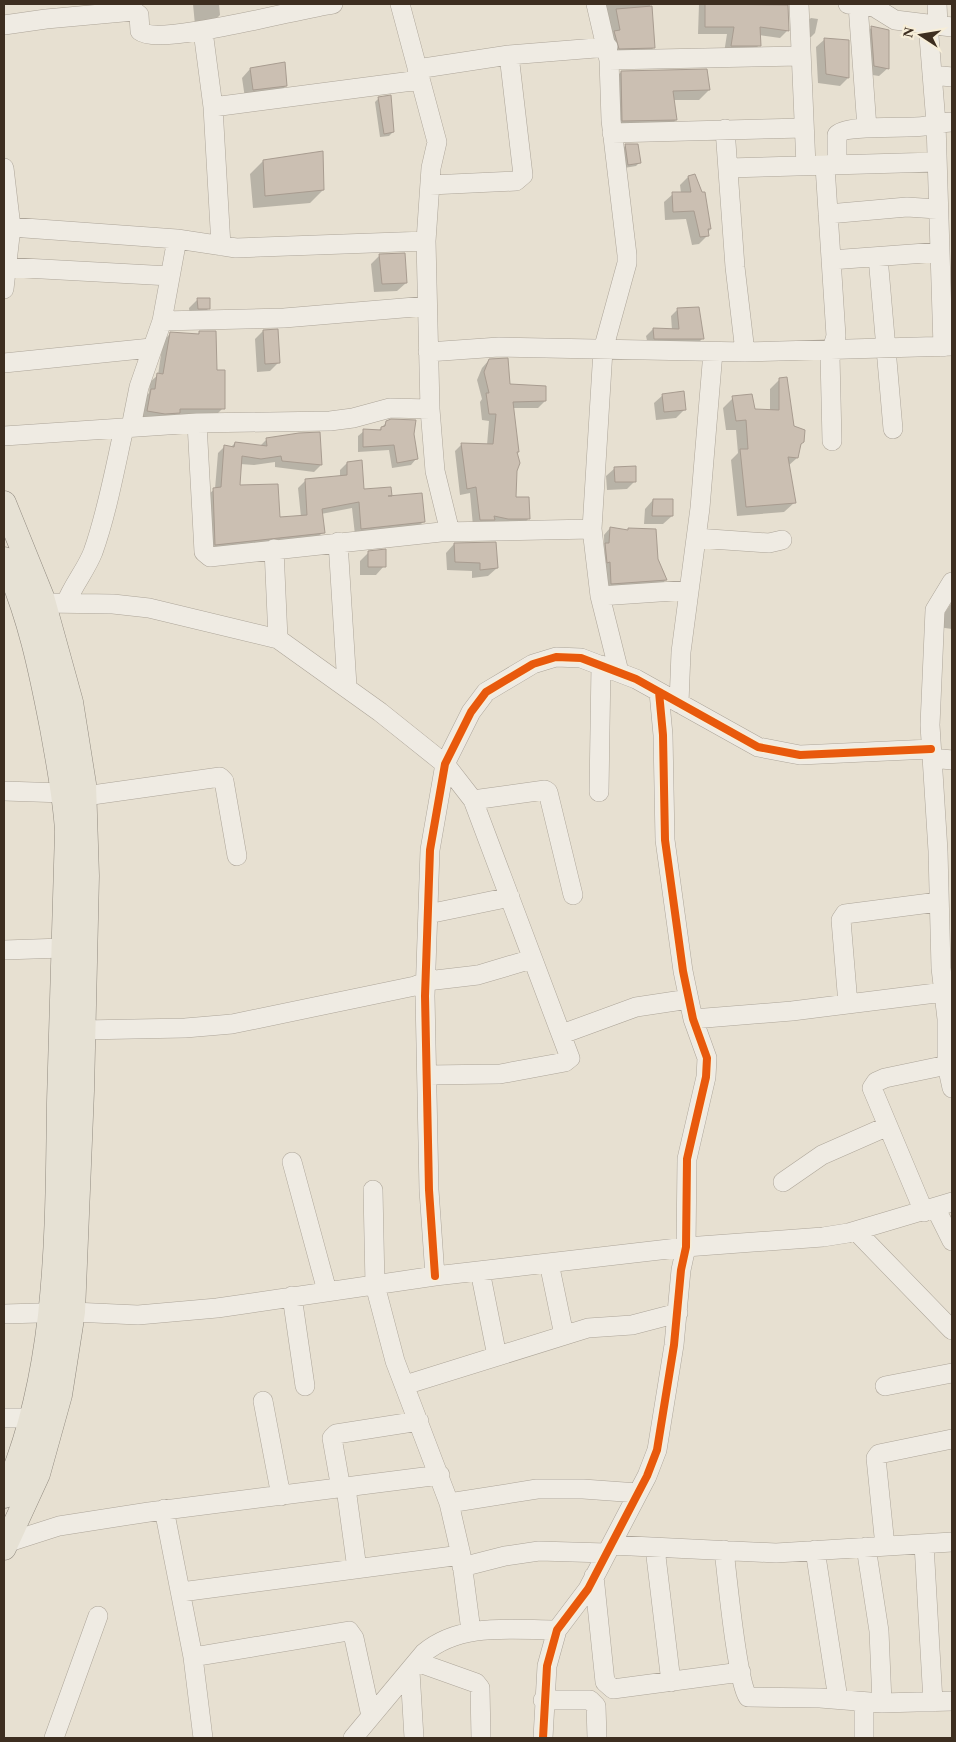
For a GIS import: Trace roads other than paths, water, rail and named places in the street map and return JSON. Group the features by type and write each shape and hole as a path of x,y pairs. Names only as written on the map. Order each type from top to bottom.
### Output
{"main road":[{"path":"4,503 55,603 71,702 75,794 87,876 84,1030 62,1313 60,1395 38,1474 5,1546"},
{"path":"4,1496 24,1442 39,1385 62,1313 58,1202 64,948 67,831 75,794 36,652 6,570"}],"street":[{"path":"4,25 134,11 139,15 140,31 144,35 203,31 254,12 333,4"},
{"path":"400,4 436,142 430,184 426,240 430,409 435,471 450,532"},
{"path":"596,4 608,53 612,133 622,206 626,263 603,350 592,529 600,596 619,672"},
{"path":"798,4 806,166"},
{"path":"428,352 499,347 745,352 886,350 948,346 938,252 942,220 936,162 944,122 932,75 940,26 938,4"},
{"path":"867,128 853,5 881,8 895,20 940,26"},
{"path":"203,31 213,107 221,246"},
{"path":"213,107 419,75 509,55 608,53 801,56"},
{"path":"430,184 516,181 523,175 509,55"},
{"path":"932,75 952,77"},
{"path":"832,441 830,363 836,336 828,214 831,165 838,132 867,128 926,126 944,122"},
{"path":"612,133 804,128"},
{"path":"725,129 735,267 745,352"},
{"path":"728,168 936,162"},
{"path":"4,168 11,228 4,288"},
{"path":"828,214 907,207 942,220"},
{"path":"11,228 177,239 236,248 426,240"},
{"path":"55,603 72,586 92,553 139,387 162,321 177,239"},
{"path":"831,260 938,252"},
{"path":"878,257 893,429"},
{"path":"6,267 170,276"},
{"path":"162,321 284,318 427,306"},
{"path":"4,363 152,348"},
{"path":"680,704 681,652 696,538 713,352"},
{"path":"4,436 196,423 330,421 353,418 390,408 430,409"},
{"path":"196,423 204,552 207,556 450,532 592,529"},
{"path":"696,538 769,543 782,540"},
{"path":"338,542 346,686"},
{"path":"274,549 278,639"},
{"path":"952,582 935,610 930,725 938,852 938,902 947,1066 952,1088"},
{"path":"600,596 688,590"},
{"path":"55,603 113,604 149,608 278,639 346,686 445,764 473,800 570,1058 565,1062 500,1074 426,1074"},
{"path":"435,1276 429,1190 426,1074 430,850 445,764 471,712 486,692 533,664 556,657 581,658 619,672 659,692 758,747 782,753 807,755 932,754 952,760"},
{"path":"599,792 601,665"},
{"path":"543,1738 547,1666 557,1630 583,1597 647,1476 656,1450 678,1312 681,1270 686,1247 687,1159 706,1078 707,1058 693,1019 689,999 665,840 664,735 659,692"},
{"path":"4,792 75,794 220,777 224,781 237,856"},
{"path":"473,800 545,790 548,792 573,895"},
{"path":"428,914 510,898"},
{"path":"848,1004 841,920 845,914 938,902"},
{"path":"4,950 64,948"},
{"path":"84,1030 232,1024 427,982 478,975 532,959"},
{"path":"693,1019 848,1004 944,992"},
{"path":"562,1034 636,1007 689,999"},
{"path":"947,1066 885,1078 876,1082 872,1088 888,1126 937,1208 952,1241"},
{"path":"783,1182 822,1155 888,1126"},
{"path":"292,1162 327,1291"},
{"path":"373,1190 375,1285 395,1361 440,1475 449,1503 461,1561 470,1631"},
{"path":"4,1314 138,1315 216,1308 435,1276 686,1247 823,1237 856,1231 937,1208"},
{"path":"856,1231 952,1330"},
{"path":"549,1263 564,1335"},
{"path":"480,1271 497,1356"},
{"path":"292,1296 305,1386"},
{"path":"405,1385 588,1328 632,1325 678,1312"},
{"path":"885,1386 952,1372"},
{"path":"263,1401 281,1496"},
{"path":"4,1418 30,1418"},
{"path":"357,1569 332,1438 336,1434 419,1421"},
{"path":"885,1546 876,1458 879,1454 952,1439"},
{"path":"5,1546 59,1526 164,1509 440,1475"},
{"path":"449,1503 537,1489 583,1489 638,1493"},
{"path":"164,1509 193,1657 203,1738"},
{"path":"181,1592 357,1569 461,1561 539,1551 655,1548 776,1553 952,1542"},
{"path":"924,1544 933,1702"},
{"path":"864,1738 873,1703 879,1631 866,1547"},
{"path":"655,1548 671,1682"},
{"path":"724,1550 741,1672 746,1694 752,1698 838,1699 873,1703 952,1701"},
{"path":"815,1550 838,1699"},
{"path":"594,1576 605,1682 613,1689 741,1672"},
{"path":"54,1738 98,1616"},
{"path":"353,1738 414,1666 437,1642 470,1631 557,1630"},
{"path":"193,1657 349,1632 354,1638 371,1716"},
{"path":"414,1666 414,1738"},
{"path":"414,1666 476,1683 480,1688 481,1738"},
{"path":"544,1700 590,1700 594,1702 596,1706 597,1738"}]}
